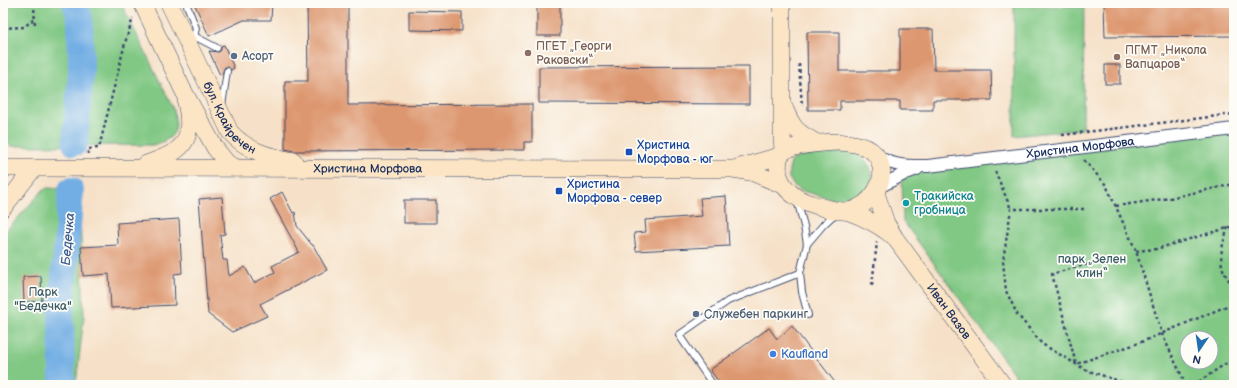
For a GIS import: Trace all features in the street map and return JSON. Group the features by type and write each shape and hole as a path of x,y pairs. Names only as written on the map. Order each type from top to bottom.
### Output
{"main road":[{"name":"бул. Крайречен","path":"169,3 189,38 230,132 239,141 265,155 341,169"},
{"path":"782,3 782,154 778,164 783,185 796,197 806,202 843,211 858,208 868,202 877,190 881,174 878,157 862,146 852,143 817,143 798,147 782,154"},
{"name":"бул. Крайречен","path":"138,10 219,154 226,163 237,168"},
{"path":"131,168 171,155 186,139 189,116 183,90"},
{"path":"782,103 791,124 796,130 801,135 817,143"},
{"path":"199,168 213,164 219,154 225,136 224,119"},
{"name":"Христина Морфова","path":"733,169 782,154"},
{"name":"Христина Морфова","path":"3,168 733,169 751,172 783,185"},
{"path":"3,208 39,168"},
{"name":"Иван Вазов","path":"877,190 880,210 886,224 895,238 1004,385"},
{"name":"Иван Вазов","path":"843,211 869,220 895,238"}],"street":[{"name":"Христина Морфова","path":"878,157 890,164 902,166 928,166 1234,129"},
{"name":"Христина Морфова","path":"877,190 904,174 928,166"}],"lane":[{"path":"186,3 196,28 189,38 217,48"},
{"path":"224,119 227,71"},
{"path":"796,197 807,244 800,273 802,292 808,315"},
{"path":"807,244 824,224 843,211"},
{"path":"714,385 679,335 728,301 800,273"}],"path":[{"path":"34,3 34,27"},
{"path":"84,168 88,149 98,148 125,43 138,10"},
{"path":"3,28 24,27 34,19"},
{"path":"799,62 802,108"},
{"path":"1072,149 1103,181 1116,206 1136,251 1162,334 1186,385"},
{"path":"991,158 1011,209 1003,261 1006,290 1017,314 1042,344 1086,370 1131,385"},
{"path":"1116,206 1170,198 1234,184"},
{"path":"1011,209 1084,209"},
{"path":"872,285 879,226"},
{"path":"1136,251 1156,249 1234,226"},
{"path":"1228,227 1222,247 1221,262 1224,274 1234,286"},
{"path":"1076,364 1052,274 1099,261"},
{"path":"1076,364 1162,334 1234,303"},
{"path":"1194,385 1234,358"}],"green space":[{"path":"3,3 121,3 172,106 176,127 172,136 153,145 11,146 3,142"},
{"path":"1014,5 1084,7 1083,129 1014,136"},
{"name":"парк „Зелен клин“","path":"1234,128 1234,385 1022,385 903,221 902,175 939,166"},
{"path":"850,151 863,158 867,162 872,172 872,182 859,200 844,202 802,191 794,186 789,178 789,169 792,160 802,156"},
{"name":"Парк \"Бедечка\"","path":"45,188 79,189 84,316 76,385 4,385 3,237 6,231"}],"building":[{"path":"194,3 272,3 271,20 244,20 209,36"},
{"path":"307,3 348,3 348,105 532,104 532,142 524,142 524,150 295,151 285,149 285,81 308,81"},
{"path":"537,3 560,3 560,36 537,36"},
{"path":"1104,3 1234,3 1234,36 1105,37"},
{"path":"409,11 462,12 462,31 409,30"},
{"path":"900,29 933,29 934,70 991,70 992,100 933,100 933,110 900,110 900,101 840,101 840,110 808,110 807,32 839,32 839,71 900,71"},
{"path":"224,45 234,68 231,70 228,67 225,67 220,75 209,51 219,52 221,50 221,46"},
{"path":"1105,65 1120,65 1120,84 1105,84"},
{"path":"749,66 749,104 539,103 539,67"},
{"path":"282,192 293,213 295,212 297,226 313,245 327,270 260,304 267,316 232,332 208,314 199,199 222,197 225,234 220,235 223,260 227,260 229,276 245,267 254,283 275,272 272,266 299,252 270,199"},
{"path":"726,196 729,246 636,251 634,233 646,232 645,220 702,216 700,198"},
{"path":"404,200 436,200 436,223 404,223"},
{"path":"179,219 182,273 174,274 175,305 111,308 109,274 83,276 81,247 118,245 117,223"},
{"path":"41,276 42,301 24,302 23,277"},
{"name":"Kaufland","path":"792,326 837,385 721,385 710,370 769,328 777,339"}],"waterway":[{"name":"Бедечка","path":"75,3 80,18 81,72 75,143"},
{"name":"Бедечка","path":"62,385 61,313 71,190"}],"place":[{"name":"ПГЕТ „Георги Раковски“","path":"528,53"},
{"name":"Асорт","path":"234,56"},
{"name":"ПГМТ „Никола Вапцаров“","path":"1117,57"},
{"name":"Христина Морфова - юг","path":"629,152"},
{"name":"Христина Морфова - север","path":"559,191"},
{"name":"Тракийска гробница","path":"906,203"},
{"name":"Служебен паркинг","path":"696,314"},
{"name":"Kaufland","path":"773,354"}]}
